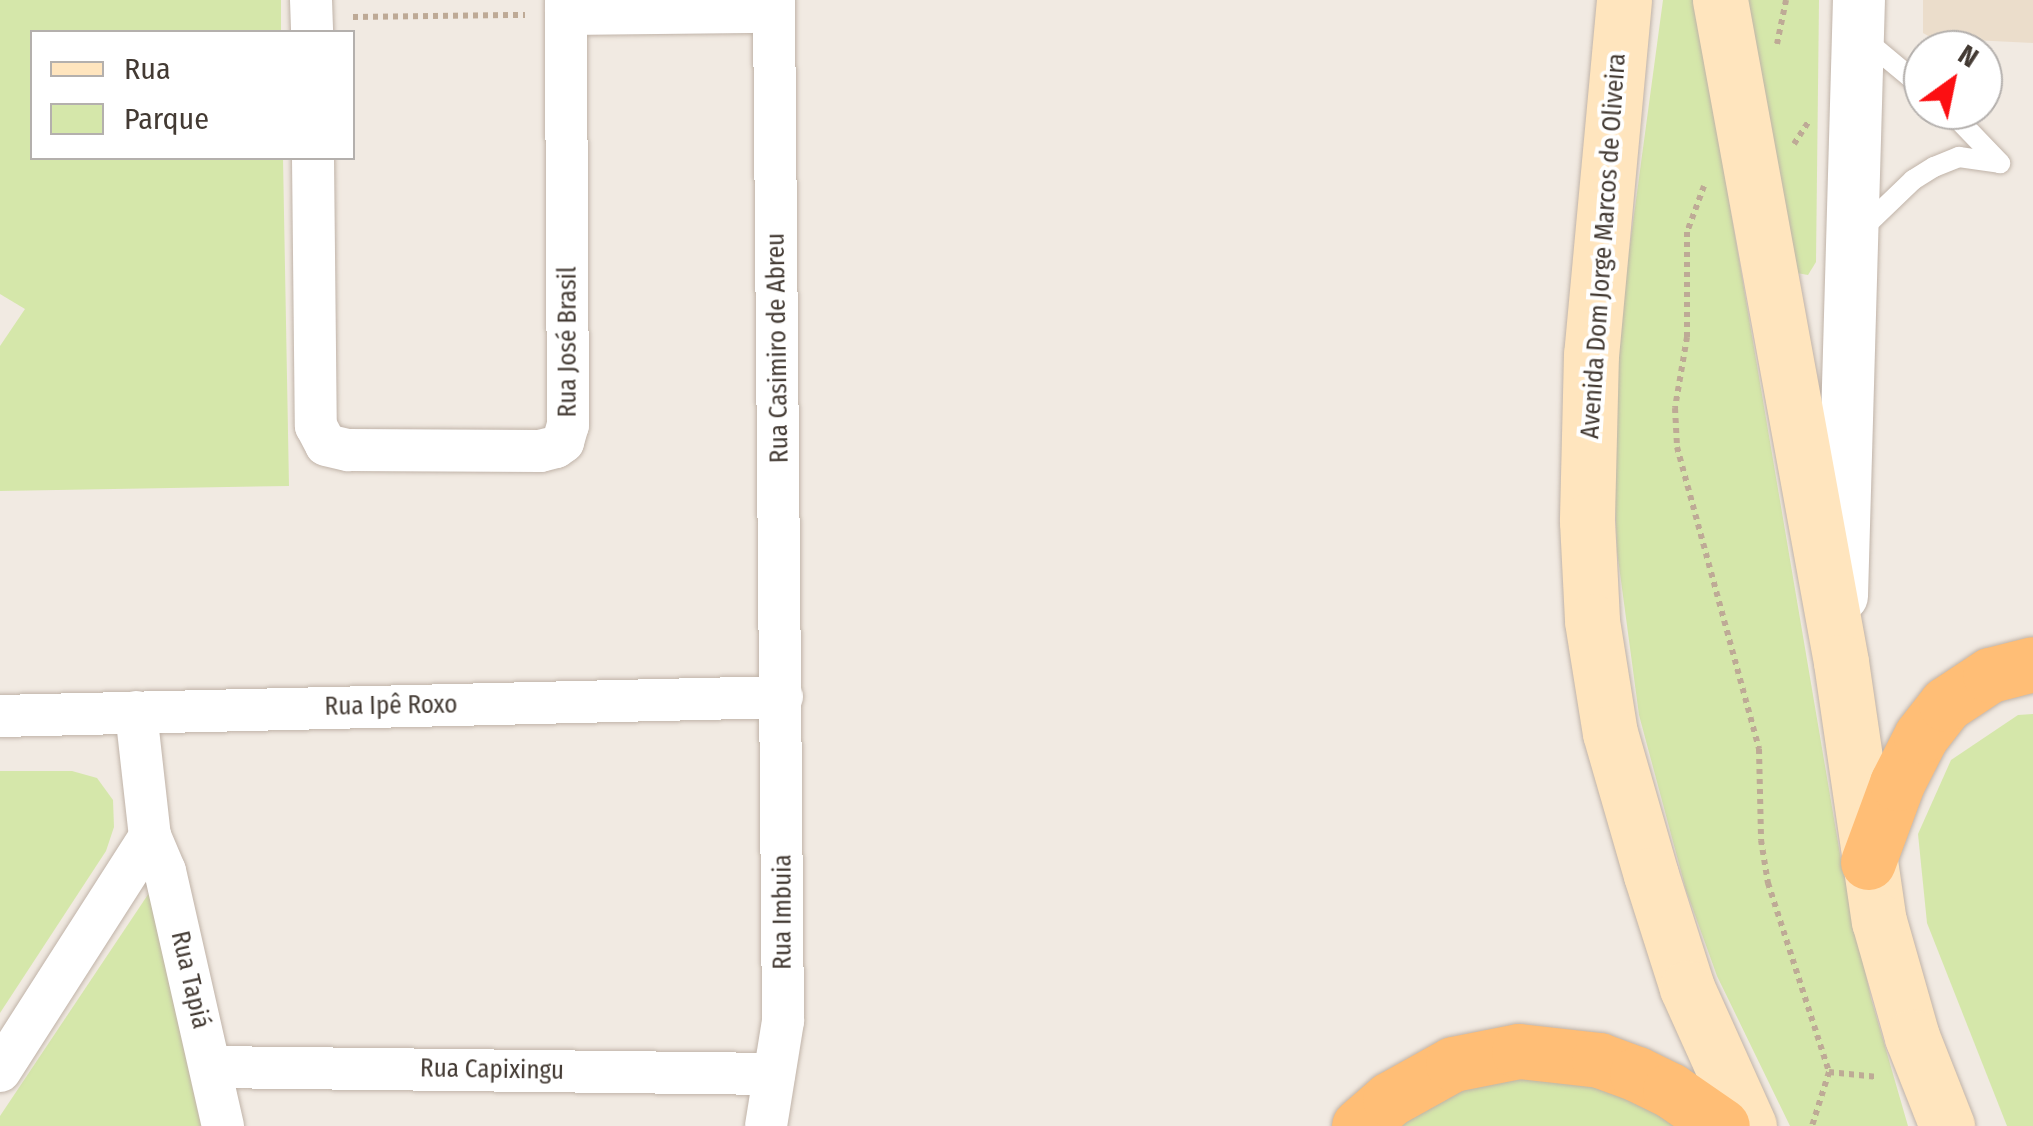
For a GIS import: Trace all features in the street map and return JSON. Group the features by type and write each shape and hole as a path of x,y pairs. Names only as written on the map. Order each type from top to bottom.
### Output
{"highway":[{"path":"1868,862 1897,783 1921,736 1946,704 1990,674 2033,664"},
{"path":"1359,1126 1390,1099 1453,1064 1519,1051 1600,1060 1670,1090 1722,1126"}],"main road":[{"name":"Avenida Dom Jorge Marcos de Oliveira","path":"1624,0 1591,354 1587,520 1592,621 1610,733 1650,875 1687,988 1749,1126"},
{"path":"1720,0 1840,662 1868,862 1894,980 1940,1110"}],"street":[{"path":"566,7 774,6"},
{"name":"Rua Casimiro de Abreu","path":"774,6 782,696"},
{"name":"Rua José Brasil","path":"313,160 316,426 326,445 348,450 540,451 564,442 568,425 566,7"},
{"path":"1840,662 1858,16"},
{"name":"Rua Ipê Roxo","path":"0,716 782,696"},
{"name":"Rua Imbuia","path":"766,1126 783,1022 782,696"},
{"name":"Rua Tapiá","path":"136,712 150,836 165,872 223,1126"},
{"path":"0,1071 150,836"},
{"name":"Rua Capixingu","path":"211,1066 774,1074"}],"lane":[{"path":"1858,16 1903,66"},
{"path":"1851,239 1913,180 1934,167 1959,157 2000,163 1968,130"}],"path":[{"path":"311,17 566,7"},
{"path":"1812,1126 1830,1072 1768,883 1759,749 1677,447 1676,408 1687,336 1686,232 1698,198 1711,179 1779,168 1811,118 1854,118"}],"shaded area":[{"path":"1923,0 2033,0 2033,43 2003,42 2003,30 1923,30"}],"green space":[{"path":"0,0 281,0 281,30 30,30 30,160 283,160 289,486 0,491 0,346 25,309 0,294"},
{"path":"1663,0 1695,0 1841,860 1871,998 1908,1126 1790,1126 1717,976 1686,890 1639,715 1617,551 1614,476 1619,326"},
{"path":"1746,0 1819,0 1816,262 1808,275 1791,272"},
{"path":"2033,714 2033,1126 2007,1126 1927,923 1918,834 1951,760 2018,715"},
{"path":"0,771 72,771 97,778 113,800 114,827 106,851 0,1013"},
{"path":"149,893 201,1126 0,1126 0,1116"},
{"path":"1554,1074 1627,1091 1685,1126 1400,1126 1411,1115 1478,1082"}]}
